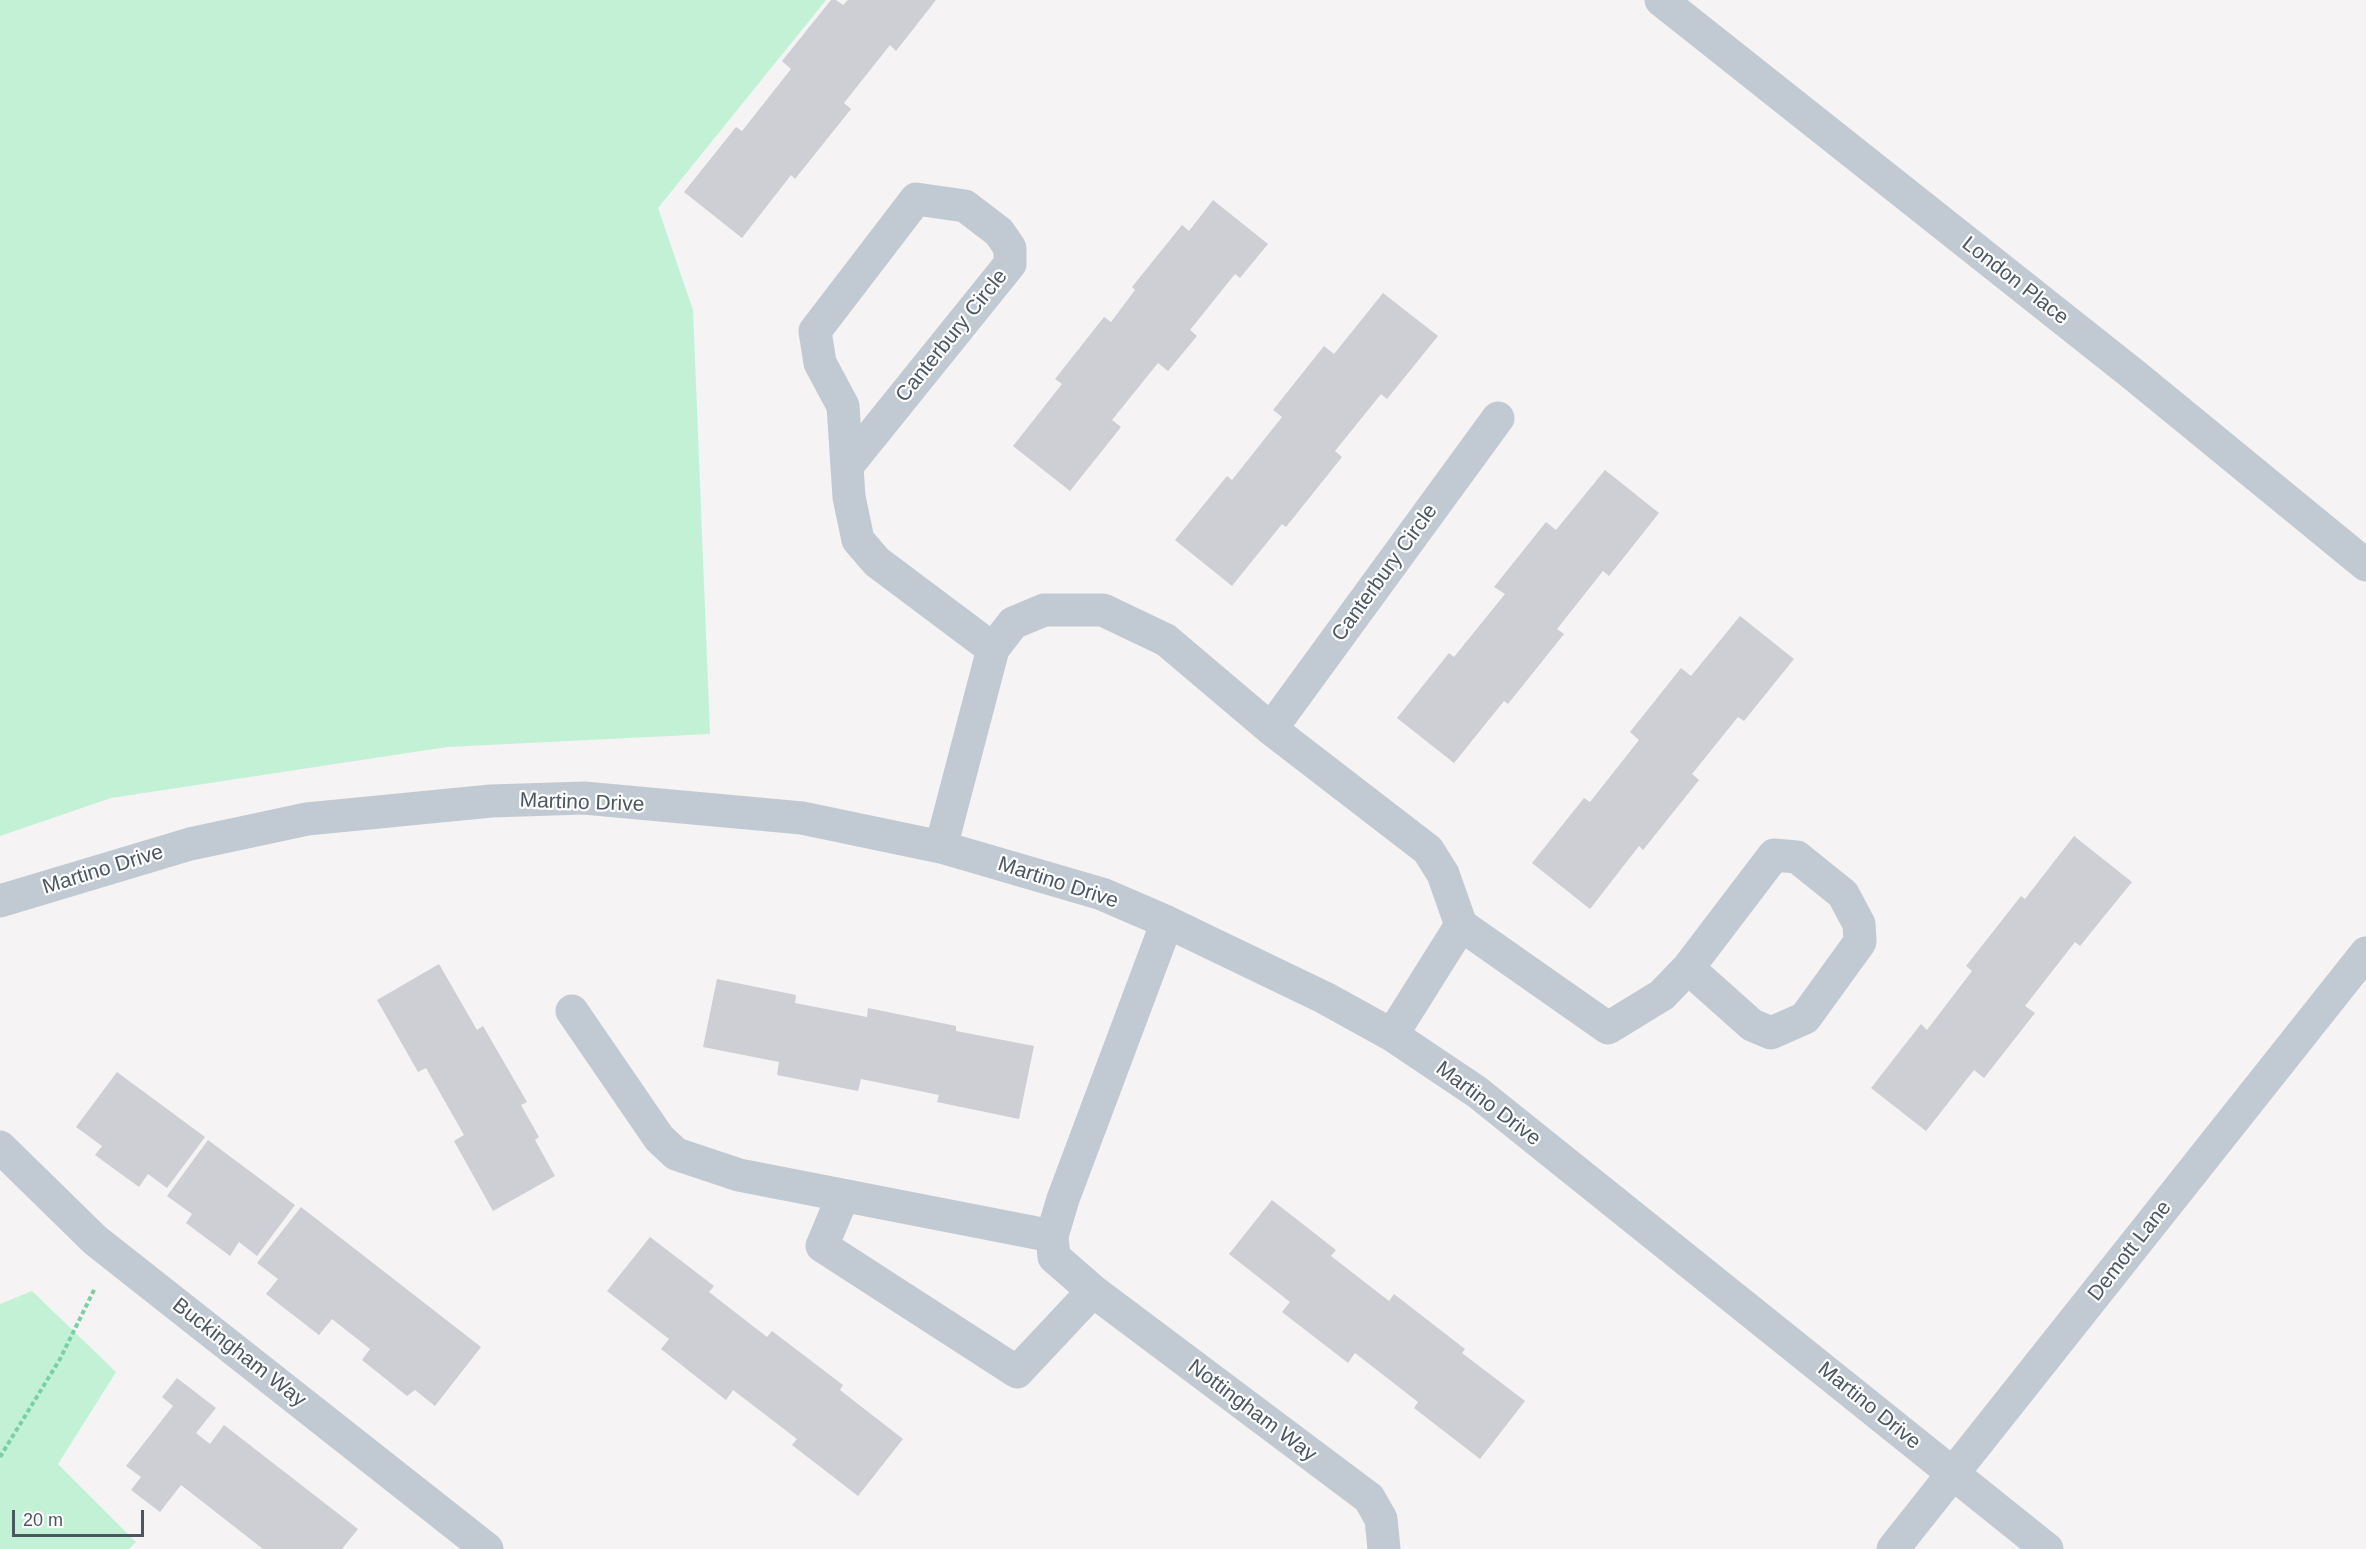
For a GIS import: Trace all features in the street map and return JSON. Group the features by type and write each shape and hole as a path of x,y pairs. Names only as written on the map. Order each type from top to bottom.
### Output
{"street":[{"name":"London Place","path":"1661,0 2134,375 2366,565"},
{"name":"Canterbury Circle","path":"848,465 1010,264 1010,248 999,232 965,206 916,199 815,331 820,363 843,406 849,497 858,540 877,562 993,649"},
{"name":"Canterbury Circle","path":"1271,729 1498,418"},
{"path":"941,847 993,649 1013,623 1044,610 1103,610 1166,640 1271,729 1428,850 1443,874 1461,925 1608,1028 1662,995 1688,968 1774,855 1797,857 1843,894 1859,924 1860,942 1805,1018 1771,1032 1752,1025 1688,968"},
{"name":"Martino Drive","path":"0,901 190,844 307,819 491,801 584,798 802,818 941,847 1102,894 1167,922 1325,998 1392,1035 1477,1092 2047,1549"},
{"path":"572,1011 659,1138 676,1154 739,1175 1052,1236 1063,1199 1167,922"},
{"path":"1392,1035 1461,925"},
{"name":"Demott Lane","path":"1893,1549 2366,953"},
{"name":"Buckingham Way","path":"0,1147 95,1240 487,1549"},
{"path":"843,1196 822,1246 1017,1371 1093,1291"},
{"name":"Nottingham Way","path":"1052,1236 1054,1257 1093,1291 1369,1498 1381,1519 1384,1549"}],"path":[{"path":"0,1457 60,1359 78,1319 113,1254"}],"green space":[{"path":"0,0 826,0 658,208 693,310 710,734 447,747 111,798 0,836"},
{"path":"32,1291 116,1372 58,1464 136,1542 129,1549 0,1549 0,1304"}],"building":[{"path":"831,0 836,0 843,5 848,0 936,0 896,51 890,45 844,103 851,109 795,179 791,175 742,238 684,192 736,127 742,131 791,69 782,61"},
{"path":"1213,200 1268,244 1240,278 1235,274 1190,330 1197,336 1168,371 1158,363 1112,420 1121,427 1070,491 1013,446 1062,384 1055,379 1104,317 1111,322 1135,290 1132,287 1182,225 1189,231"},
{"path":"1383,293 1438,336 1387,399 1381,394 1335,451 1342,457 1286,527 1282,524 1232,586 1175,540 1227,476 1232,480 1282,417 1273,410 1324,346 1334,354"},
{"path":"1605,470 1659,513 1609,576 1603,571 1557,629 1564,634 1508,704 1504,701 1454,763 1397,718 1449,653 1454,657 1505,594 1494,587 1546,522 1556,530"},
{"path":"1740,616 1794,659 1744,721 1738,717 1692,774 1699,780 1643,850 1639,846 1590,909 1532,863 1584,798 1590,802 1639,740 1630,732 1681,668 1691,676"},
{"path":"2074,836 2132,882 2080,946 2075,942 2025,1006 2035,1013 1984,1078 1974,1070 1926,1131 1871,1088 1921,1024 1927,1030 1972,971 1966,966 2021,896 2025,899"},
{"path":"439,964 477,1030 483,1026 527,1102 521,1105 539,1137 535,1140 555,1176 493,1211 454,1141 464,1135 426,1068 418,1072 377,1000"},
{"path":"717,979 796,995 795,1003 867,1017 868,1008 956,1026 956,1031 1034,1046 1019,1119 937,1102 939,1095 861,1079 858,1091 777,1075 779,1062 703,1047"},
{"path":"117,1072 205,1137 167,1188 148,1174 139,1187 95,1155 102,1146 76,1127"},
{"path":"208,1140 295,1205 257,1256 239,1242 230,1256 186,1223 192,1214 167,1196"},
{"path":"1272,1200 1336,1250 1331,1256 1389,1301 1394,1294 1465,1349 1462,1353 1525,1401 1480,1459 1414,1408 1418,1402 1355,1353 1348,1363 1282,1312 1290,1302 1229,1254"},
{"path":"301,1207 481,1347 435,1406 415,1390 407,1396 362,1360 370,1349 332,1319 319,1335 266,1294 278,1279 257,1263"},
{"path":"650,1237 714,1286 709,1292 767,1337 772,1331 843,1385 840,1390 903,1439 858,1496 792,1445 797,1439 733,1390 726,1400 661,1349 669,1339 607,1291"},
{"path":"177,1378 216,1408 196,1433 210,1444 224,1425 358,1529 342,1549 263,1549 181,1485 160,1512 131,1490 141,1477 126,1466 173,1406 162,1397"}]}
